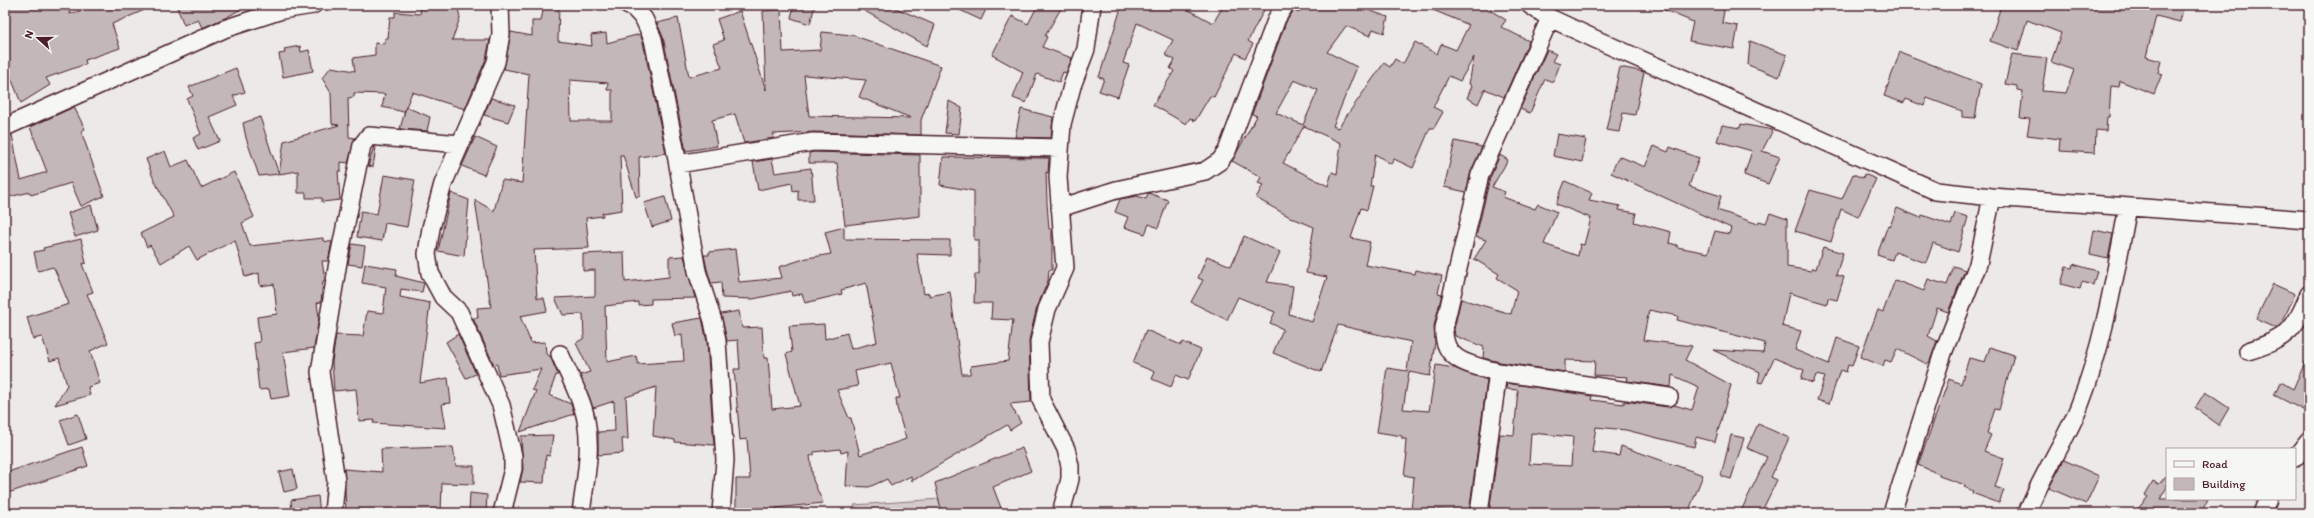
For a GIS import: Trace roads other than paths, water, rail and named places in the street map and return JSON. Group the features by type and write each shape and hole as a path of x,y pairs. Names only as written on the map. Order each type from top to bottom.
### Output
{"street":[{"path":"5,127 224,29 282,10 313,5"},
{"path":"500,5 501,34 496,62 443,184 431,228 427,254 430,273 443,297 459,312 501,405 513,456 513,469 502,513"},
{"path":"628,5 638,11 653,39 678,164 697,271 713,321 717,341 725,460 721,513"},
{"path":"1061,513 1070,479 1070,466 1066,449 1041,400 1039,342 1047,309 1064,274 1065,253 1060,208 1060,148 1062,124 1069,94 1086,49 1092,5"},
{"path":"1060,208 1116,190 1205,171 1220,161 1227,151 1277,18 1285,5"},
{"path":"1530,5 1550,18 1936,191 1992,197 2309,220"},
{"path":"1550,18 1480,175 1444,328 1443,338 1451,354 1468,364 1498,372 1669,397"},
{"path":"333,513 336,481 320,372 338,262 362,145 369,136 383,135 460,144"},
{"path":"678,164 813,142 1060,148"},
{"path":"1892,513 1943,352 1978,264 1992,197"},
{"path":"2027,513 2042,478 2080,406 2103,332 2128,207"},
{"path":"2248,351 2272,343 2287,333 2299,320 2309,294"},
{"path":"560,354 586,419 589,443 588,473 581,513"},
{"path":"1479,513 1498,372"},
{"path":"2296,457 2309,440"},
{"path":"2262,513 2268,500"}]}
